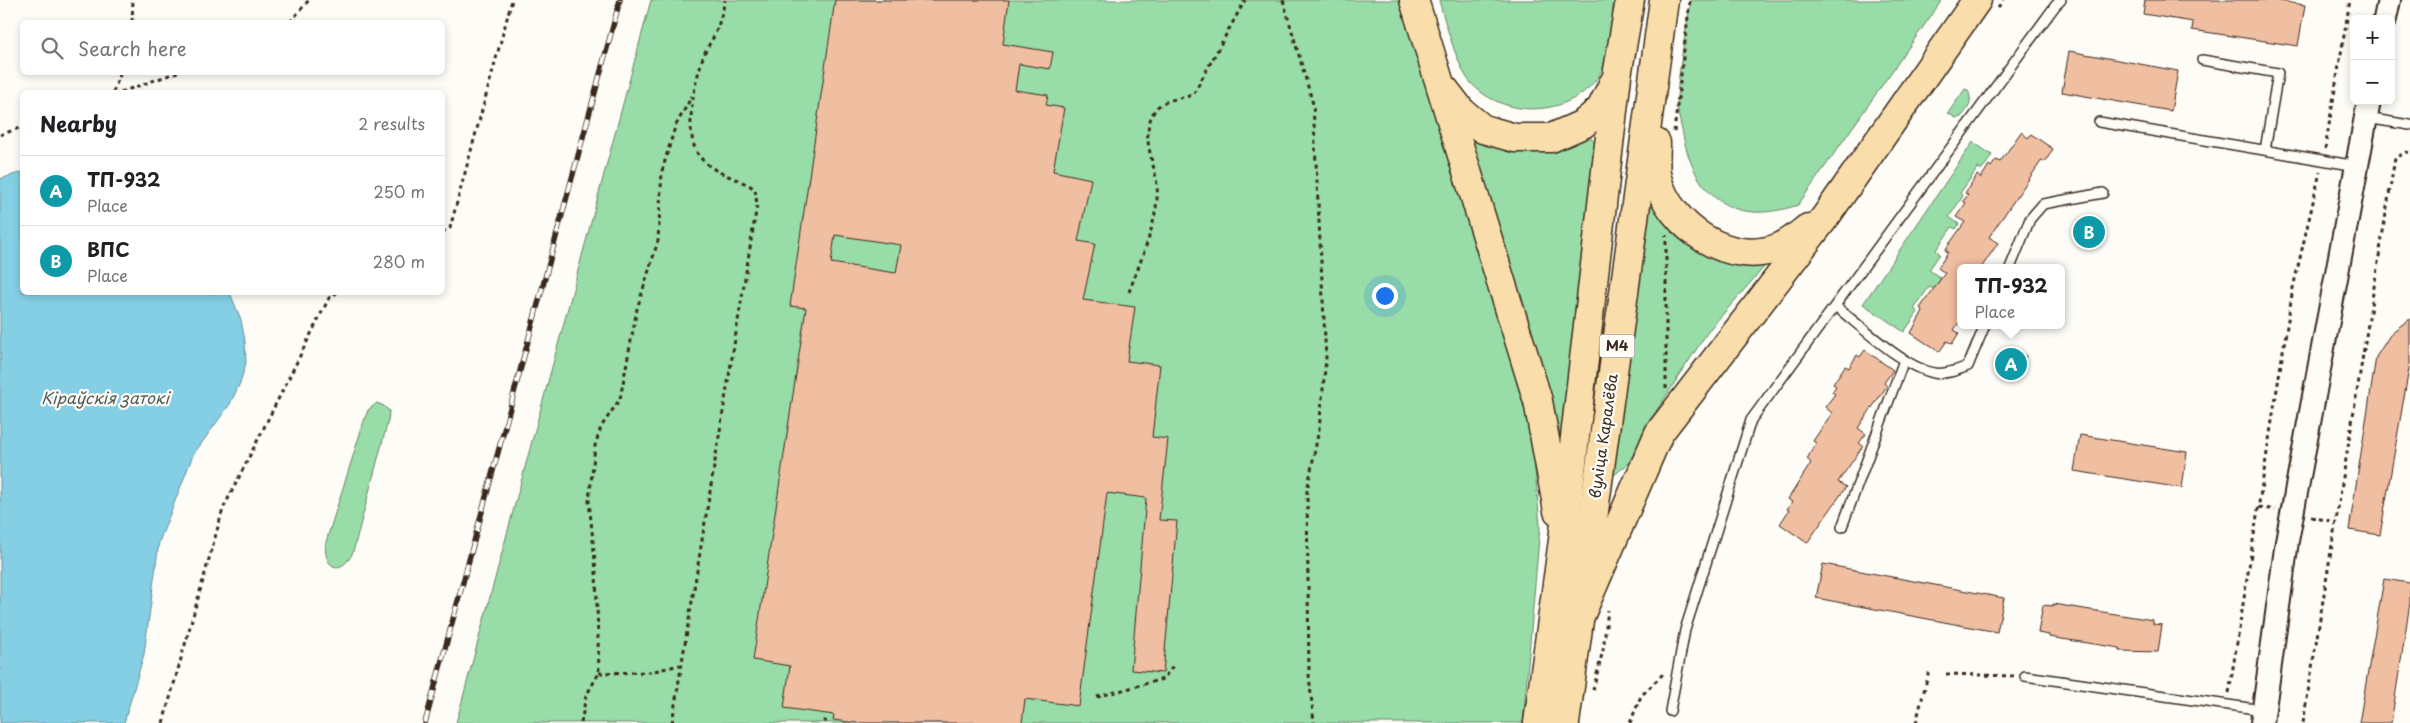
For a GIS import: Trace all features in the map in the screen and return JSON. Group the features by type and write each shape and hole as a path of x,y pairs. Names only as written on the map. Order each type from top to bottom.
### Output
{"main road":[{"path":"1414,0 1538,401 1563,540"},
{"name":"вуліца Каралёва","path":"1538,723 1563,540 1617,76 1630,0"},
{"name":"вуліца Каралёва","path":"1565,723 1664,0"},
{"path":"1580,616 1659,433 1826,216 1981,4"},
{"path":"1438,81 1462,112 1483,129 1515,138 1551,138 1583,124 1601,109 1617,76"},
{"path":"1654,77 1657,177 1669,204 1703,239 1731,250 1754,253 1780,247 1826,216"}],"street":[{"path":"2386,15 2389,0"},
{"path":"2263,717 2287,541 2367,110"}],"lane":[{"path":"1670,711 1685,630 1751,420 2049,13 2061,0"},
{"path":"2202,60 2278,73 2265,150"},
{"path":"2367,110 2410,125"},
{"path":"2099,122 2357,166"},
{"path":"2012,264 2030,219 2043,204 2103,194"},
{"path":"1835,306 1904,360 1934,373 1953,372 1968,366 1983,329"},
{"path":"1842,527 1904,360"},
{"path":"2025,676 2228,704 2263,717"}],"path":[{"path":"132,20 133,0"},
{"path":"292,20 309,0"},
{"path":"445,230 450,228 512,0"},
{"path":"672,723 680,665 758,205 755,189 742,180 717,172 699,157 691,134 693,95 704,56 718,27 725,0"},
{"path":"1129,292 1151,231 1157,186 1146,134 1155,110 1161,104 1193,95 1246,0"},
{"path":"1283,0 1313,104 1326,359 1319,430 1307,491 1309,676 1314,723"},
{"path":"1981,4 2004,0"},
{"path":"2228,704 2293,288 2323,160 2350,0"},
{"path":"115,90 120,75"},
{"path":"127,90 169,75"},
{"path":"580,723 586,696 599,673 596,571 589,501 596,446 601,427 620,399 637,309 658,241 662,170 675,127 693,95"},
{"path":"0,135 20,128"},
{"path":"2303,723 2395,158 2406,152 2410,153"},
{"path":"163,723 223,509 329,298 334,295"},
{"path":"1593,693 1603,650 1610,603"},
{"path":"1630,723 1641,696 1680,656"},
{"path":"599,673 650,672 680,665"},
{"path":"1097,697 1163,679 1173,666"},
{"path":"1916,723 1929,671"},
{"path":"1946,674 2025,676"},
{"path":"823,720 829,723"}],"green space":[{"path":"651,0 1405,0 1525,411 1533,448 1540,526 1523,723 456,723"},
{"path":"1439,0 1614,0 1609,42 1604,64 1595,81 1582,93 1567,102 1533,109 1515,107 1499,102 1483,94 1465,75 1452,43"},
{"path":"1691,0 1942,0 1798,205 1776,211 1755,212 1737,209 1722,202 1708,191 1689,158 1677,103 1681,61"},
{"path":"1965,89 1968,90 1970,98 1969,105 1961,117 1956,118 1948,113"},
{"path":"1468,128 1587,133 1599,148 1562,453"},
{"path":"1973,142 1992,155 1982,170 1978,168 1960,193 1963,196 1949,217 1959,224 1956,229 1952,227 1936,250 1940,254 1929,270 1941,278 1934,289 1929,287 1914,309 1918,312 1904,332 1863,304"},
{"path":"1648,197 1679,233 1772,258 1709,330 1651,419 1629,463 1613,476"},
{"path":"377,403 389,411 388,421 353,552 343,565 334,566 327,558 326,542 368,410"}],"water":[{"name":"Кіраўскія затокі","path":"20,173 20,295 231,295 241,320 245,341 246,363 240,383 230,404 193,455 159,542 144,654 124,723 0,723 0,179"}],"building":[{"path":"835,0 1009,0 1003,44 1053,52 1050,69 1019,64 1015,90 1048,95 1046,105 1064,108 1053,171 1091,179 1078,241 1095,244 1083,300 1135,307 1127,361 1160,365 1152,437 1168,439 1159,520 1177,521 1163,673 1131,670 1146,498 1107,493 1079,706 1025,699 1022,723 856,723 833,720 834,715 784,708 790,666 753,660 806,308 790,306","holes":["835,235 901,245 896,273 831,263"]},
{"path":"2145,0 2273,0 2305,5 2298,46 2192,30 2193,22 2143,14"},
{"path":"2069,51 2178,71 2171,111 2062,92"},
{"path":"2021,132 2028,138 2031,134 2053,149 2045,162 2042,160 1989,237 1998,243 1984,264 1957,264 1957,325 1954,330 1959,333 1952,344 1947,341 1939,352 1911,333 1923,311 1920,308 1945,273 1938,268 1948,252 1945,250 1965,222 1956,217 1966,203 1963,201 1968,195 1965,193 1977,175 1981,178 1989,165 1991,167 1996,160 2000,162"},
{"path":"2078,221 2101,223 2099,244 2076,241"},
{"path":"2410,319 2410,363 2380,535 2349,530 2376,357 2392,332"},
{"path":"2004,348 2026,356 2017,380 1995,372"},
{"path":"1865,350 1893,370 1884,383 1887,386 1858,428 1866,434 1859,443 1863,446 1838,482 1846,487 1807,543 1780,524 1792,502 1788,499 1811,463 1807,459 1816,443 1813,441 1832,413 1825,407 1835,394 1832,392 1836,386 1833,384 1845,366 1849,368 1857,355 1860,357"},
{"path":"2080,435 2187,452 2182,488 2074,471"},
{"path":"1823,564 2004,598 1997,632 1816,598"},
{"path":"2384,579 2410,583 2410,603 2391,723 2359,723"},
{"path":"2053,604 2153,620 2153,624 2162,625 2158,652 2120,651 2120,648 2049,637 2049,635 2038,633 2043,605 2053,606"}],"railway":[{"path":"425,723 620,0"}],"place":[{"name":"ВПС","path":"2089,232"},
{"name":"ТП-932","path":"2011,364"}]}
